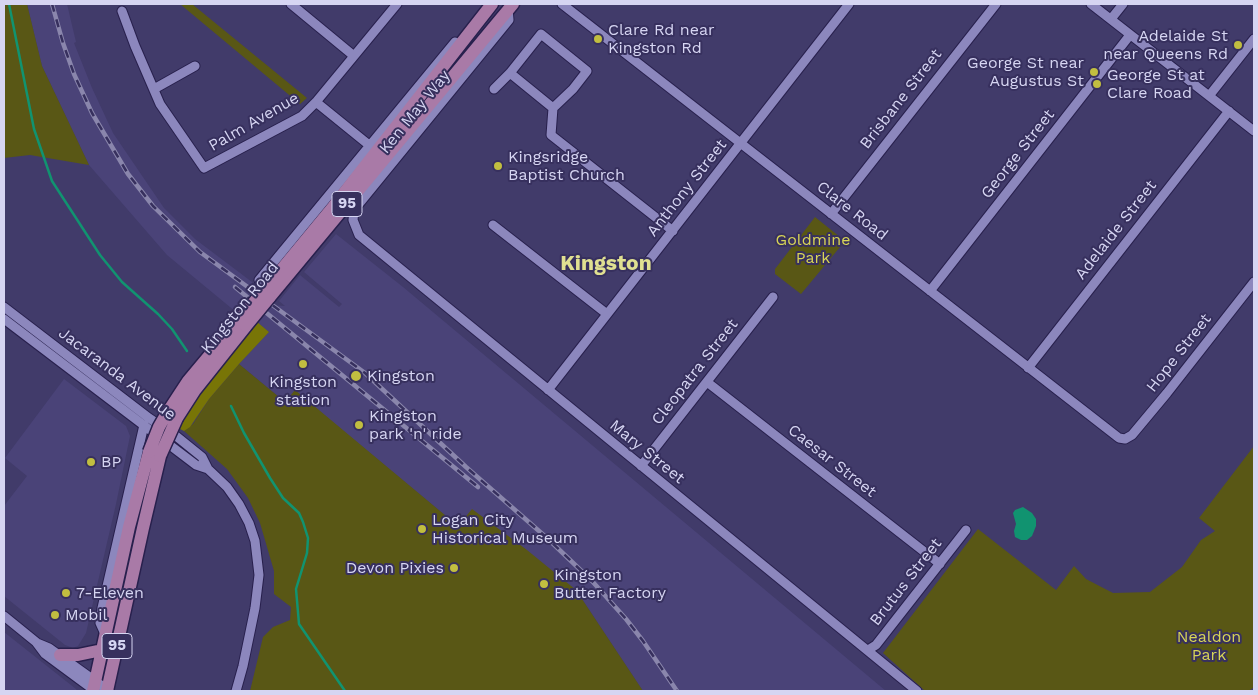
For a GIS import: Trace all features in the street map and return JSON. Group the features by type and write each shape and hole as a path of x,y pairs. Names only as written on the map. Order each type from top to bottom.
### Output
{"main road":[{"name":"Kingston Road","path":"265,296 492,4"},
{"name":"Kingston Road","path":"100,689 152,488 158,426 172,415 188,381 242,323 510,7"},
{"name":"Kingston Road","path":"100,689 102,650 105,634 139,484 155,454"},
{"path":"60,655 78,655 102,650"}],"street":[{"path":"291,4 354,56"},
{"path":"369,146 316,102 398,4"},
{"name":"Clare Road","path":"562,4 1114,435 1125,439"},
{"name":"Anthony Street","path":"548,390 849,4"},
{"name":"Brisbane Street","path":"830,214 996,4"},
{"path":"1091,4 1254,131"},
{"path":"1111,19 1123,4"},
{"name":"Ken May Way","path":"359,235 353,220 354,210 509,20 510,7"},
{"name":"Palm Avenue","path":"122,11 160,104 204,168 302,116 316,102"},
{"name":"Kingston Road","path":"259,280 465,30 474,26"},
{"path":"494,89 510,74 541,34 588,71 553,108 552,135 673,231"},
{"name":"George Street","path":"930,291 1130,34"},
{"path":"1209,96 1254,39"},
{"path":"154,88 195,66"},
{"path":"510,74 553,108"},
{"name":"Adelaide Street","path":"1028,368 1229,111"},
{"path":"493,225 607,314"},
{"name":"Mary Street","path":"359,235 917,691"},
{"name":"Hope Street","path":"1125,439 1132,435 1167,394 1254,282"},
{"name":"Cleopatra Street","path":"641,466 773,297"},
{"name":"Jacaranda Avenue","path":"4,307 202,457 208,469 227,487 244,513 255,541 258,567 255,608 236,691"},
{"name":"Jacaranda Avenue","path":"4,319 196,464 208,469"},
{"name":"Caesar Street","path":"707,382 940,564"},
{"name":"Kingston Road","path":"105,634 100,623 102,608 144,425"},
{"name":"Brutus Street","path":"868,650 876,645 966,530"},
{"path":"4,616 36,642 45,654 100,689"},
{"path":"36,642 60,655 100,689"}],"shaded area":[{"path":"27,4 67,4 76,42 74,43 113,133 164,208 195,239 252,282 254,291 236,312 167,255 89,165 42,66"},
{"path":"336,234 403,287 886,691 643,691 576,590 458,526 295,391 285,402 239,364 269,332 256,321 269,305 285,306 279,301 300,275 339,307 342,304 304,272"},
{"path":"256,321 269,332 209,399 190,427 184,431 178,428 198,395"},
{"path":"64,379 126,426 130,436 86,633 78,646 73,648 65,645 4,596 4,506 27,476 5,458"},
{"path":"1023,507 1032,513 1036,519 1036,526 1032,536 1027,540 1015,537 1014,531 1016,524 1013,513 1015,510"},
{"path":"4,632 76,689 77,691 4,691"}],"green space":[{"path":"4,4 27,4 42,66 89,165 30,155 4,158"},
{"path":"180,4 192,4 307,98 300,104"},
{"name":"Goldmine Park","path":"815,217 845,241 801,294 775,274 775,269"},
{"path":"239,364 285,402 295,390 458,526 472,509 527,550 576,590 643,691 250,691 263,637 273,627 290,620 291,607 274,594 274,571 260,523 248,498 227,469 184,431 193,424 209,399"},
{"name":"Nealdon Park","path":"1254,446 1254,687 1249,691 925,691 883,653 978,529 1056,590 1074,566 1086,579 1113,593 1150,592 1182,567 1201,540 1215,531 1199,518"}],"waterway":[{"path":"9,4 34,129 52,181 100,255 122,282 172,329 187,351"},
{"path":"231,406 270,478 283,498 299,513 303,522 308,538 307,553 296,589 299,624 345,691"}],"railway":[{"path":"52,4 74,74 92,113 128,174 153,206 200,252 365,373 466,467 547,538 592,581 626,619 677,691"},
{"path":"235,287 478,487"}],"place":[{"name":"Clare Rd near Kingston Rd","path":"598,39"},
{"name":"Adelaide St near Queens Rd","path":"1238,45"},
{"name":"George St near Augustus St","path":"1094,72"},
{"name":"George St at Clare Road","path":"1097,84"},
{"name":"Kingsridge Baptist Church","path":"498,166"},
{"name":"Kingston station","path":"303,364"},
{"name":"Kingston","path":"356,376"},
{"name":"Kingston park 'n' ride","path":"359,425"},
{"name":"BP","path":"91,462"},
{"name":"Logan City Historical Museum","path":"422,529"},
{"name":"Devon Pixies","path":"454,568"},
{"name":"Kingston Butter Factory","path":"544,584"},
{"name":"7-Eleven","path":"66,593"},
{"name":"Mobil","path":"55,615"}],"district":[{"name":"Kingston","path":"606,264"}]}
